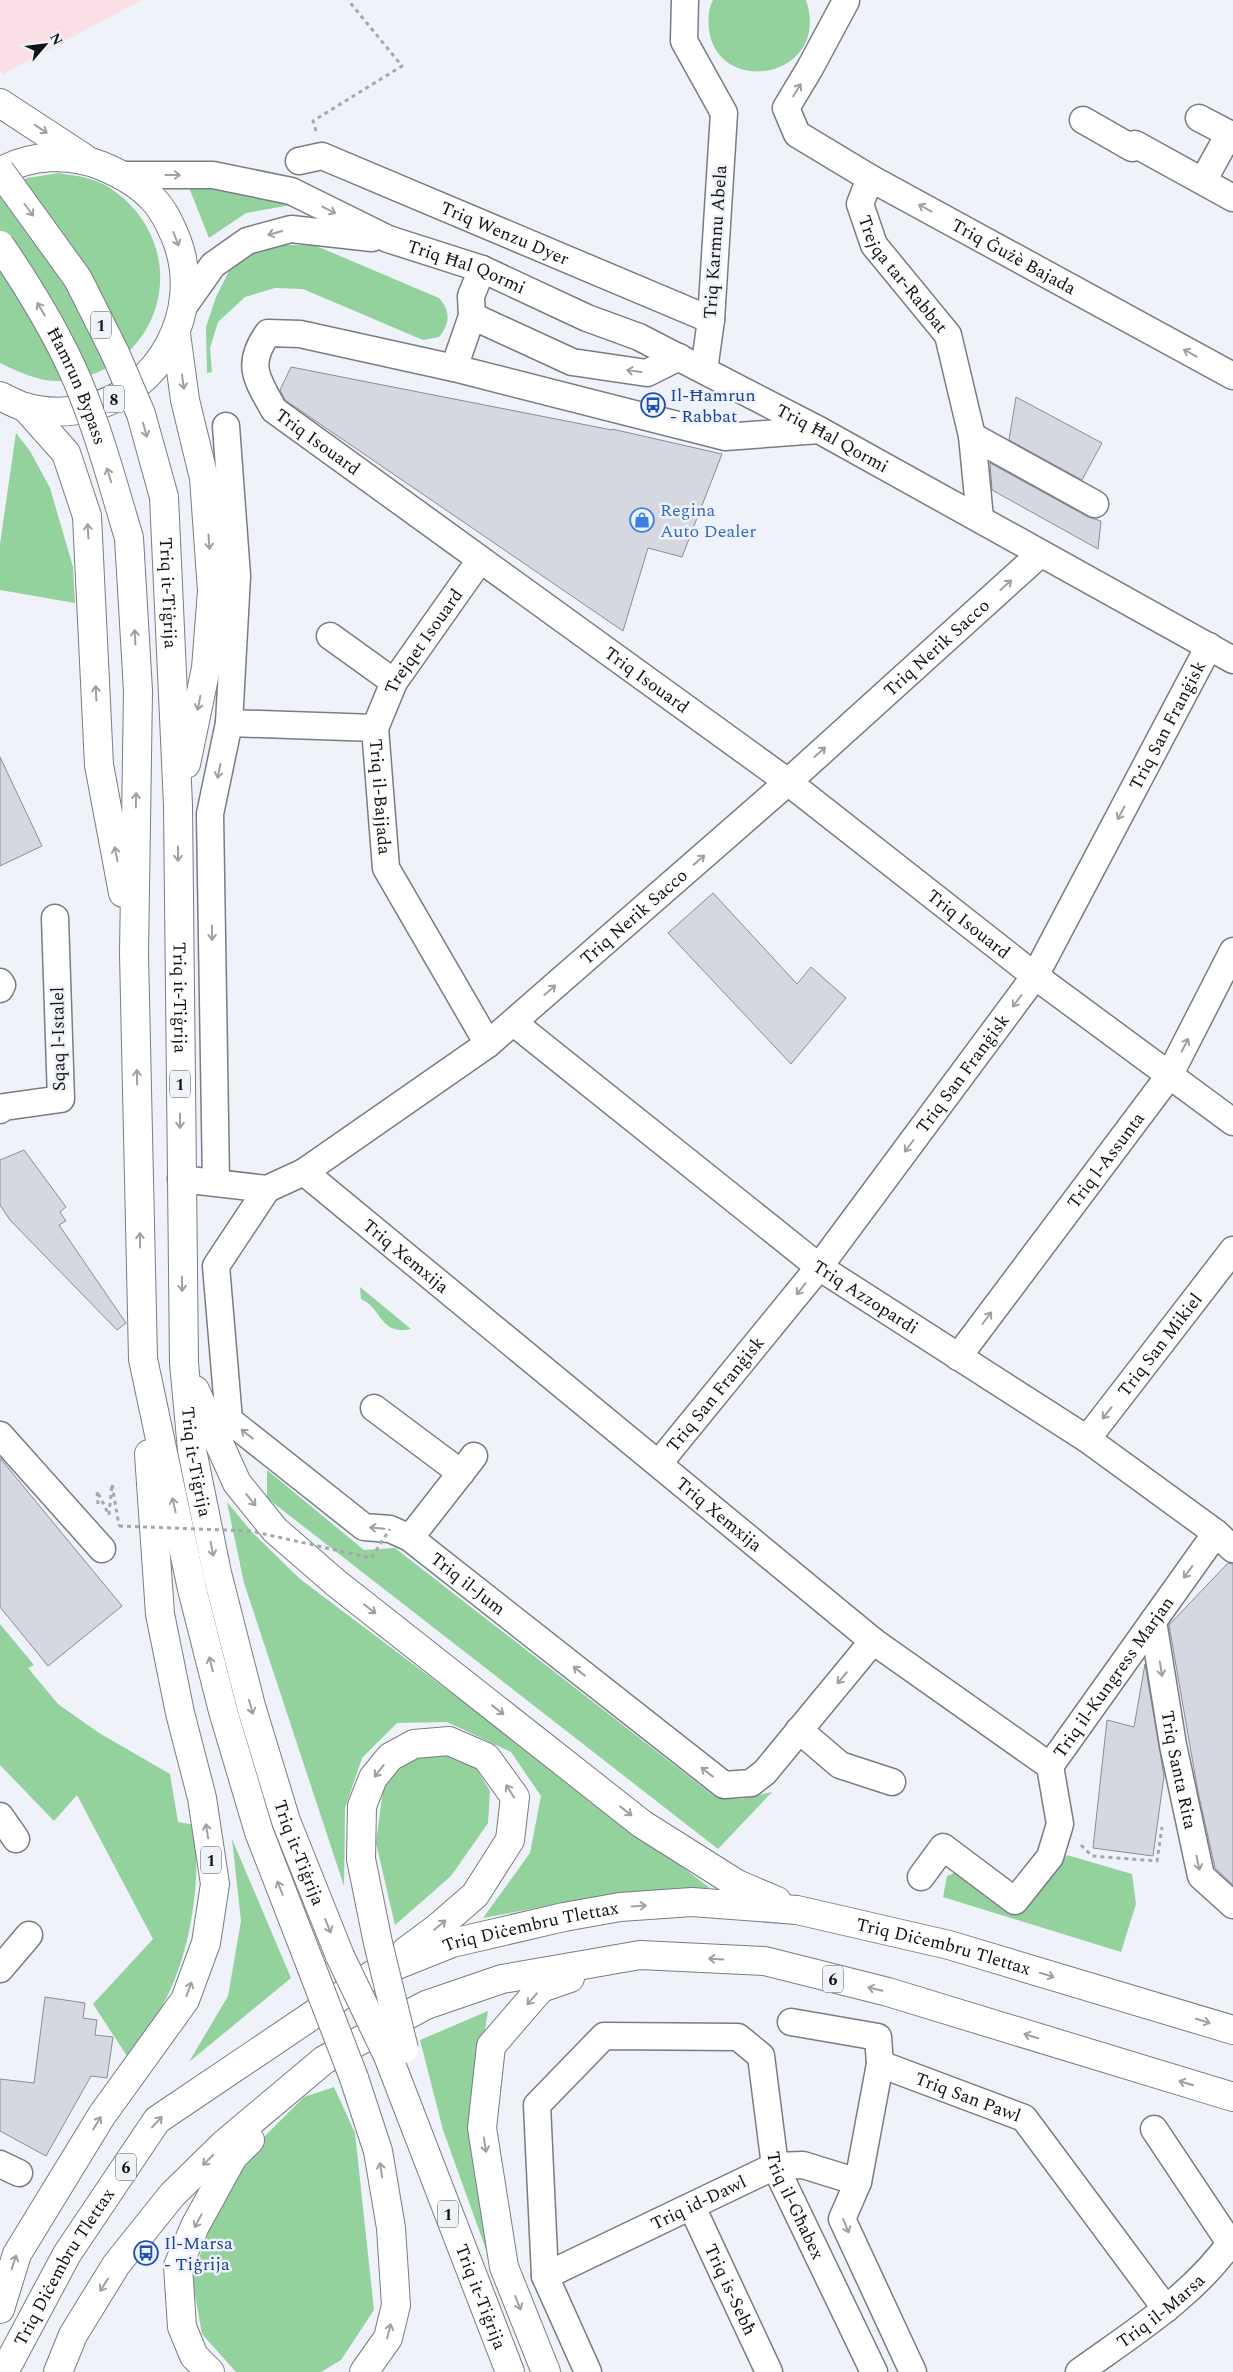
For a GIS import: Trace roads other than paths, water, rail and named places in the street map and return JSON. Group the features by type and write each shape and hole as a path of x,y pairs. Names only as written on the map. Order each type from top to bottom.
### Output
{"highway":[{"path":"0,103 88,161"},
{"name":"8","path":"0,172 9,167 44,158 66,157 88,161 124,175 153,199 170,224 182,255 186,280 184,306 176,334 158,364 141,382 121,396 98,406 74,411 49,412 25,407 0,396"},
{"name":"Triq it-Tiġrija","path":"0,172 78,279 111,345 141,414 164,497 178,805 184,1363 192,1450 217,1573 251,1706 286,1821 340,1956 396,2052 428,2163 510,2372"},
{"name":"Ħamrun Bypass","path":"0,245 42,310 71,366 99,441 129,538"},
{"path":"176,334 185,400 204,478 212,591 206,668 178,805"},
{"path":"25,407 66,453 87,516 99,765 134,954"},
{"name":"Triq it-Tiġrija","path":"129,538 138,691 134,954 143,1359 192,1589 222,1711 259,1832 354,2078 378,2151 391,2228 396,2305 388,2338 364,2372"},
{"name":"1","path":"0,2308 17,2254 102,2115 185,2000 206,1943 215,1884 202,1798 180,1712 160,1614 143,1359"},
{"path":"184,1363 237,1483 274,1530 336,1582 642,1824 737,1884 797,1910"},
{"path":"372,1975 437,1928 475,1895 510,1840 515,1797 486,1757 449,1741 414,1744 390,1757 373,1778 362,1806 362,1860 378,1943 396,2052"},
{"name":"Triq Diċembru Tlettax","path":"4,2372 67,2254 157,2120 372,1975 452,1943 564,1917 620,1907 692,1902 797,1910 949,1945 1233,2030"},
{"path":"546,2372 504,2267 482,2128 491,2046 541,1988 640,1955"},
{"name":"6","path":"58,2372 73,2335 116,2265 172,2195 224,2144 324,2060 426,2005 502,1979 640,1955 765,1961 888,1992 1233,2097"},
{"path":"210,2372 194,2356 182,2327 178,2266 194,2226 233,2157 324,2060"}],"street":[{"name":"Triq Karmnu Abela","path":"685,0 684,40 724,113 711,320 704,370"},
{"name":"Triq Ġużè Bajada","path":"850,0 786,108 797,134 870,178 1233,376"},
{"path":"1199,118 1231,135 1203,181"},
{"path":"1083,120 1132,148 1134,144 1233,198"},
{"name":"Triq Wenzu Dyer","path":"310,158 711,320"},
{"name":"Triq Ħal Qormi","path":"124,175 213,175 291,190 388,240 482,269 704,370 980,518 1040,554 1233,660"},
{"name":"Trejqa tar-Rabbat","path":"870,178 860,204 874,245 948,335 972,436 980,518"},
{"name":"Triq Ħal Qormi","path":"184,306 213,265 247,241 291,229 388,240"},
{"path":"454,368 472,316 471,296 482,269"},
{"path":"472,316 572,362 647,372 679,357"},
{"name":"Triq Isouard","path":"818,430 725,437 454,368 300,334 268,333 257,348 255,376 274,410 788,782 1035,976 1233,1122"},
{"path":"216,1182 210,814 229,723 237,576 226,426"},
{"path":"972,436 1095,504"},
{"name":"Triq Nerik Sacco","path":"267,1189 304,1172 488,1044 514,1023 788,782 1040,554"},
{"name":"Trejqet Isouard","path":"375,728 394,682 480,560"},
{"path":"330,636 394,682"},
{"name":"Triq San Franġisk","path":"659,1463 819,1267 1035,976 1209,646"},
{"name":"Triq il-Bajjada","path":"229,723 375,728 386,868 488,1044"},
{"name":"Sqaq l-Istalel","path":"0,1110 4,1107 61,1099 55,918"},
{"name":"Triq l-Assunta","path":"958,1357 1169,1076 1233,951"},
{"path":"0,982 2,985 0,989"},
{"name":"Triq Azzopardi","path":"514,1023 819,1267 1087,1439 1225,1541"},
{"name":"Triq Xemxija","path":"304,1172 873,1640 1050,1766"},
{"path":"181,1179 267,1189 216,1266 230,1420 364,1527 400,1534 468,1464 374,1408"},
{"name":"Triq San Mikiel","path":"1087,1439 1233,1250"},
{"path":"0,1435 102,1549"},
{"name":"Triq il-Jum","path":"400,1534 724,1785 751,1783 769,1774 800,1730 873,1640"},
{"name":"Triq il-Kungress Marjan","path":"921,1877 942,1847 1015,1901 1050,1857 1060,1824 1050,1766 1153,1621 1225,1541"},
{"name":"Triq Santa Rita","path":"1153,1621 1173,1745 1201,1876 1233,1905"},
{"path":"800,1730 840,1765 892,1782"},
{"path":"0,1816 16,1839"},
{"path":"0,1969 29,1935"},
{"path":"791,2022 878,2037 880,2064"},
{"name":"Triq il-Għabex","path":"545,2276 537,2105 604,2036 738,2037 761,2056 775,2166 874,2372"},
{"name":"Triq il-Għabex","path":"880,2064 858,2182 842,2220 913,2372"},
{"name":"Triq San Pawl","path":"880,2064 1024,2118 1166,2309"},
{"path":"1154,2129 1229,2251"},
{"name":"Triq id-Dawl","path":"545,2276 775,2166 803,2165 858,2182"},
{"name":"Triq is-Sebħ","path":"692,2207 769,2372"},
{"name":"Triq il-Marsa","path":"1079,2372 1166,2309 1229,2251"},
{"path":"545,2276 588,2372"}],"place":[{"name":"Il-Ħamrun - Rabbat","path":"653,405"},
{"name":"Regina Auto Dealer","path":"642,520"},
{"name":"Il-Marsa - Tiġrija","path":"146,2253"}]}
